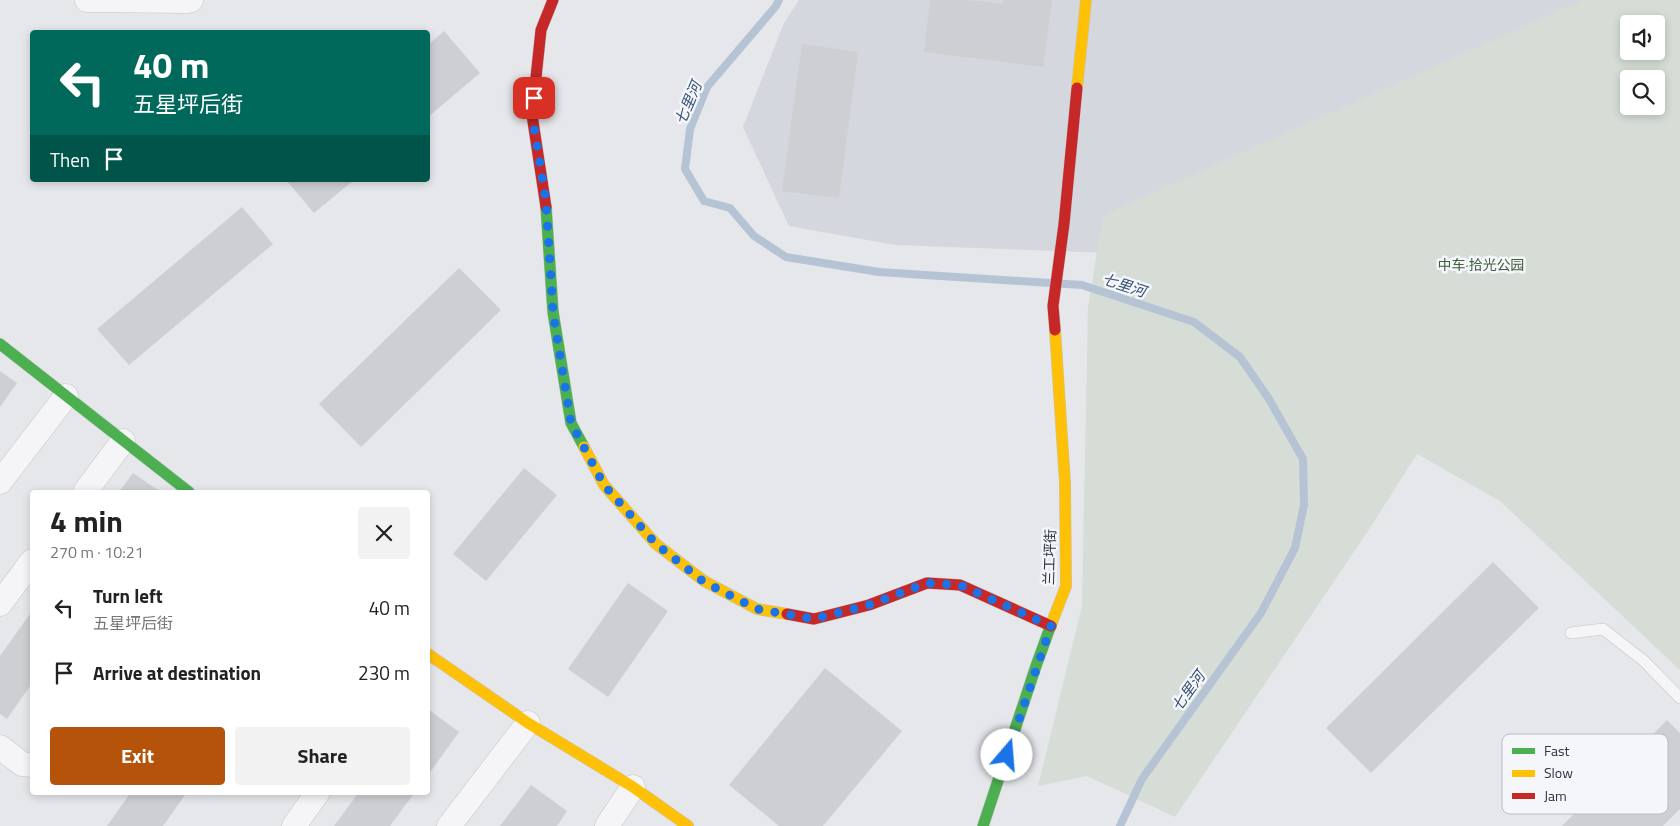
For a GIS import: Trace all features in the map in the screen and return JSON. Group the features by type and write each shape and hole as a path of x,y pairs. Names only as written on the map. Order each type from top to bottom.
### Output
{"street":[{"path":"87,0 188,2 191,0"},
{"path":"553,0 541,30 532,115 546,201 553,312 571,423 604,485 656,544 704,582 757,609 814,619 869,605 927,583 960,585 1051,626"},
{"name":"兰工坪街","path":"983,826 1066,586 1065,483 1053,306 1064,224 1086,0"},
{"path":"0,344 186,490"},
{"path":"0,482 66,396"},
{"path":"86,490 123,441"},
{"path":"0,604 30,564"},
{"path":"430,655 528,723 633,787 688,826"},
{"path":"449,826 528,723"},
{"path":"0,747 22,764 30,765"},
{"path":"606,826 633,787"},
{"path":"294,826 316,795"}],"lane":[{"path":"1572,633 1603,629 1644,661 1680,698"}],"shaded area":[{"path":"799,0 1652,0 1620,15 1620,17 1165,255 895,245 789,226 743,127 784,23"}],"green space":[{"name":"中车·拾光公园","path":"1583,0 1680,0 1680,670 1500,501 1417,454 1368,531 1175,817 1087,776 1038,786 1082,606 1088,308 1103,215"}],"building":[{"path":"930,0 968,0 1003,4 1003,0 1052,0 1043,67 924,52"},
{"path":"444,31 480,73 430,115 430,43"},
{"path":"802,44 858,52 839,198 782,191"},
{"path":"288,182 352,182 314,213"},
{"path":"242,207 273,244 129,365 97,329"},
{"path":"459,268 501,310 361,447 319,404"},
{"path":"0,371 17,383 0,407"},
{"path":"524,468 557,495 486,581 453,554"},
{"path":"133,473 158,490 120,490"},
{"path":"1493,562 1539,608 1371,773 1326,728"},
{"path":"628,583 668,611 608,697 568,669"},
{"path":"30,614 30,686 7,719 0,714 0,656"},
{"path":"825,668 902,731 823,826 779,826 729,785"},
{"path":"430,710 459,732 430,772"},
{"path":"1667,720 1680,733 1680,809 1663,826 1562,826 1574,814 1668,814 1668,734 1653,734"},
{"path":"531,785 567,811 557,826 500,826"},
{"path":"129,795 185,795 163,826 107,826"},
{"path":"357,795 413,795 390,826 334,826"}],"waterway":[{"name":"七里河","path":"779,0 776,6 707,87 690,129 685,169 704,201 730,208 754,236 786,257 879,272 1082,285 1194,322 1240,357 1269,399 1303,459 1304,505 1295,548 1261,613 1142,779 1120,826"}],"traffic: fast":[{"path":"546,207 553,312 571,423 584,447"},
{"path":"0,344 186,490"},
{"path":"983,826 1052,622"}],"traffic: slow":[{"path":"1077,88 1086,0"},
{"path":"1052,622 1066,586 1065,483 1055,330"},
{"path":"584,447 604,485 656,544 704,581 757,609 787,614"},
{"path":"430,655 528,723 633,787 688,826"}],"traffic: jam":[{"path":"546,207 532,115 541,30 553,0"},
{"path":"1055,330 1053,306 1064,224 1077,88"},
{"path":"787,614 814,619 869,605 927,583 960,585 1051,626"}],"route":[{"path":"534,98 532,115 546,201 553,312 571,423 604,485 656,544 704,582 757,609 814,619 869,605 927,583 960,585 1051,626 1007,755"}]}
